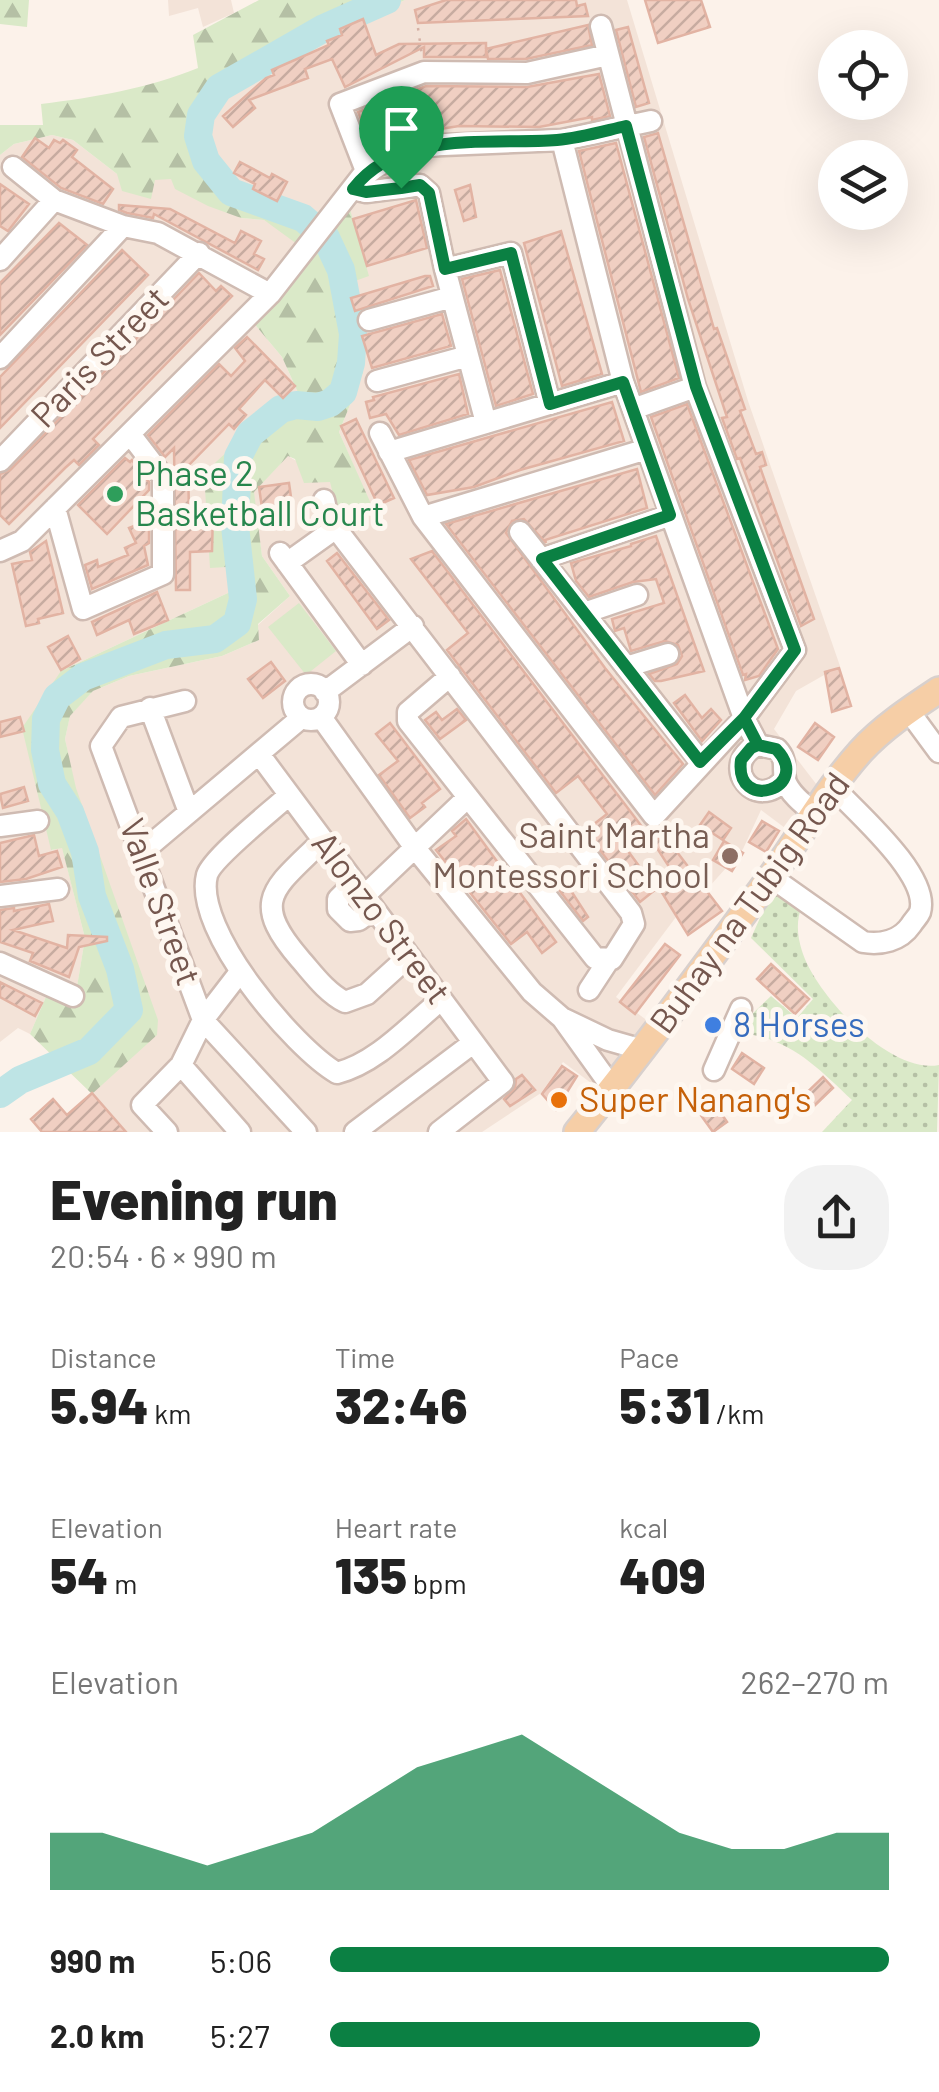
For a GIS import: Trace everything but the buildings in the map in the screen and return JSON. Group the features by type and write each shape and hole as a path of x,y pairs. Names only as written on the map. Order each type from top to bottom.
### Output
{"main road":[{"name":"Buhay na Tubig Road","path":"578,1132 643,1050 862,749 939,690"}],"street":[{"path":"601,26 696,387 795,650 744,718 654,816 423,517 384,442 486,423 623,382"},
{"path":"366,172 340,104 424,72 528,73 608,55"},
{"path":"0,552 22,541 270,294 366,172 420,146 562,140 651,121"},
{"path":"562,140 623,382 744,718 758,745"},
{"path":"390,160 401,188"},
{"path":"14,167 54,200 123,226 158,233 270,294"},
{"path":"353,189 366,192 420,185 429,193 486,423"},
{"path":"0,260 54,200"},
{"path":"0,358 123,226"},
{"name":"Paris Street","path":"0,461 200,253"},
{"path":"445,269 511,253 550,404"},
{"path":"369,320 452,297"},
{"path":"377,381 468,356"},
{"path":"633,410 696,387"},
{"path":"56,508 83,609 163,574 163,477 130,434"},
{"path":"423,517 647,450"},
{"path":"324,500 328,518 633,918 633,927 589,990"},
{"path":"542,559 670,515"},
{"path":"336,528 284,558 362,665"},
{"path":"520,532 700,762"},
{"path":"584,613 637,595"},
{"path":"326,692 413,626"},
{"path":"626,667 668,654"},
{"path":"450,676 406,718 595,958 608,961"},
{"path":"142,852 259,754 311,718 328,708 326,692 314,684 296,693 293,706 311,718 532,992 562,1018 613,1088"},
{"name":"Valle Street","path":"167,1132 142,1105 180,1065 203,1020 101,746 121,718 185,702"},
{"path":"150,708 190,812"},
{"path":"908,710 937,744"},
{"path":"769,746 786,762 784,778 774,790 758,791 745,783 741,760 751,748 769,746"},
{"name":"Alonzo Street","path":"259,754 503,1082 439,1132"},
{"path":"784,778 799,802 813,812"},
{"path":"771,876 863,942 880,944 905,932 913,922 920,911 918,888 907,866 832,788"},
{"path":"289,796 216,861 207,875 215,924 240,972 309,1052 338,1073 369,1060 441,1000"},
{"path":"364,896 468,797"},
{"path":"0,826 38,820"},
{"path":"322,840 273,895 270,910 278,930 326,988 344,1002 367,994 408,956"},
{"path":"0,896 58,889"},
{"path":"0,963 73,996"},
{"path":"240,972 203,1020 306,1132"},
{"path":"714,1070 740,1009"},
{"path":"562,1018 608,1040 643,1050"},
{"path":"592,1061 608,1040"},
{"path":"355,1132 474,1043"},
{"path":"180,1065 240,1132"}],"path":[{"path":"418,28 424,72"}],"shaded area":[{"path":"168,0 231,0 234,13 203,27 198,8 169,16"},
{"path":"405,0 627,0 748,401 840,666 796,691 774,729 820,789 789,831 761,810 743,849 709,887 682,909 616,997 649,1022 599,1089 563,1062 541,1093 482,1132 47,1132 92,1094 116,909 75,788 65,739 70,715 93,691 129,676 222,656 259,640 258,625 290,596 262,556 253,492 288,456 330,481 355,508 371,506 339,432 363,373 348,207 315,256 252,321 282,357 300,397 278,405 249,428 210,567 227,567 230,592 61,671 52,850 62,847 85,938 75,1000 48,992 30,1034 18,1028 0,1042 0,155 14,144 52,135 73,140 117,174 171,179 241,218 264,220 279,229 318,212 245,191 224,176 211,156 207,135 219,98 235,84 282,59"}],"green space":[{"path":"0,0 29,0 27,27 0,24"},
{"path":"259,0 405,0 252,73 216,103 209,143 222,173 252,194 318,212 297,244 264,220 241,218 175,189 171,179 155,180 151,199 122,191 117,174 73,140 52,135 14,144 0,155 0,125 43,125 41,104 121,91 198,68 193,35"},
{"path":"349,206 369,276 355,281 363,373 339,432 372,506 355,508 339,518 330,482 304,483 295,459 288,456 254,492 262,556 290,596 258,624 259,640 222,656 129,676 93,691 70,716 65,739 76,788 158,1020 157,1035 92,1094 30,1034 48,992 75,999 85,938 62,848 51,850 22,728 61,671 230,592 227,567 210,568 204,473 278,405 300,397 282,357 252,321 315,256"},
{"path":"299,603 336,651 306,675 268,627"},
{"path":"778,890 802,905 798,928 802,951 838,1009 878,1045 899,1057 920,1065 939,1065 937,1132 822,1132 852,1100 814,1065 787,1047 739,1033 771,996 797,1018 813,999 751,938"}],"waterway":[{"path":"0,1094 20,1080 89,1051 129,1010 120,969 92,896 85,852 70,812 52,784 45,750 46,719 57,697 83,677 166,645 215,639 237,623 243,599 235,526 238,457 250,434 281,409 330,403 343,392 351,363 353,334 341,270 326,238 303,218 231,192 206,161 198,136 201,115 219,88 324,28 387,0"}],"place":[{"name":"Phase 2 Basketball Court","path":"115,494"},
{"name":"Saint Martha Montessori School","path":"730,856"},
{"name":"8 Horses","path":"713,1025"},
{"name":"Super Nanang's","path":"559,1100"}],"route":[{"path":"401,188 366,192 353,189 366,172 420,146 562,140 626,126 696,387 795,650 744,718 750,730 758,745 776,749 786,762 784,778 774,790 751,788 742,776 741,760 758,745 744,718 700,762 542,559 670,515 623,382 550,404 511,253 445,269 429,193 420,185 401,188"}]}
